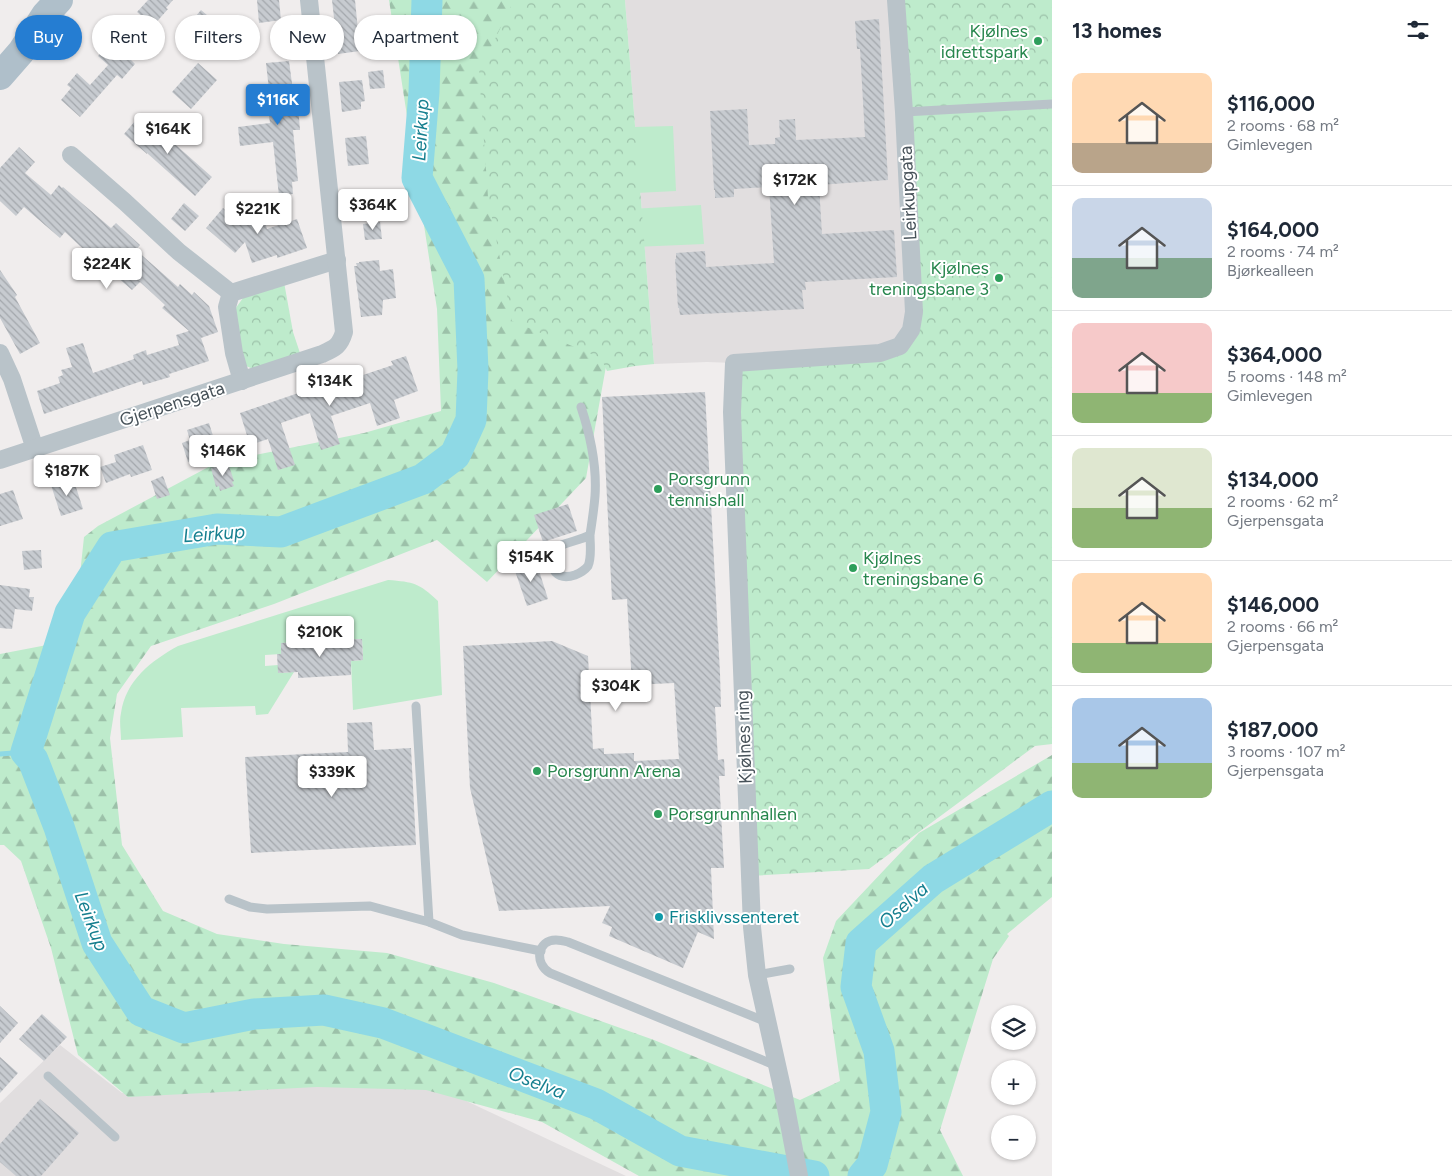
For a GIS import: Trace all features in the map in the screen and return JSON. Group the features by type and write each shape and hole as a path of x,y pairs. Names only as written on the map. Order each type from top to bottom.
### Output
{"main road":[{"path":"45,15 59,0"},
{"path":"65,15 78,0"},
{"path":"0,76 15,60"}],"street":[{"path":"232,293 336,260 309,0"},
{"name":"Leirkupgata","path":"732,412 734,363 880,353 900,346 911,330 914,312 904,112 896,0"},
{"path":"72,155 179,252 232,293"},
{"name":"Gjerpensgata","path":"0,460 242,381 333,349 341,342 344,332 336,260"},
{"path":"232,293 227,307 234,353 242,381"},
{"path":"0,353 12,379 35,449"},
{"name":"Kjølnes ring","path":"732,412 752,927 757,975 778,1066 798,1168"}],"lane":[{"path":"904,112 1052,104"},
{"path":"581,407 588,427 594,471 595,494 590,535 590,557 587,567 580,573 571,576 561,576 554,572 549,562 550,552 556,547 590,535"},
{"path":"416,706 429,922"},
{"path":"229,899 250,907 267,909 370,906 429,922 462,935 541,951"},
{"path":"768,1022 568,942 552,940 543,946 541,951 540,963 550,973 778,1066"},
{"path":"757,975 790,968"},
{"path":"48,1076 115,1137"}],"shaded area":[{"path":"625,0 896,0 911,330 880,353 734,363 654,364"},
{"path":"60,1045 122,1093 413,1076 626,1176 0,1176 0,1103"}],"green space":[{"path":"389,0 517,0 610,344 586,478 487,582 437,540 274,604 151,646 117,694 110,738 122,845 163,911 217,934 284,944 387,953 494,983 654,1040 800,1100 840,1081 823,958 836,921 919,833 1052,755 1052,897 1007,934 1009,936 993,959 940,1130 963,1176 639,1176 542,1122 426,1090 317,1087 128,1097 78,1055 51,948 21,861 4,845 0,845 0,654 73,640 84,537 98,526 216,463 364,433 441,411 437,309 398,60 477,60 477,15 391,15"},
{"path":"514,0 625,0 654,364 607,371 601,358 512,321 488,197 479,72"},
{"path":"896,0 1052,0 1052,744 1035,746 869,869 750,876 734,363 880,353 911,330"},
{"path":"673,126 676,191 636,193 634,127"},
{"path":"701,205 704,244 634,247 631,209"},
{"path":"284,282 293,332 300,353 253,369 246,366 243,356 235,309 243,298"},
{"path":"388,580 416,584 438,601 442,695 353,710 351,661 363,660 362,639 281,643 281,654 265,655 265,666 278,665 279,673 294,672 268,714 256,715 255,706 181,708 183,737 121,740 120,716 128,691 134,681 149,665 178,646"}],"building":[{"path":"148,0 173,0 163,15 140,15 137,12"},
{"path":"257,0 279,0 280,15 270,15 270,22 260,23 260,15 258,15"},
{"path":"332,0 355,0 356,15 354,15 354,52 344,53 344,15 334,15"},
{"path":"201,10 207,15 197,15"},
{"path":"879,19 888,180 819,185 822,234 894,230 897,277 805,282 806,290 802,290 804,309 680,315 678,308 676,253 705,251 706,267 774,263 769,187 734,189 734,197 715,198 710,111 747,109 749,145 775,144 775,138 780,137 779,120 795,119 796,140 865,137 860,49 857,49 855,21"},
{"path":"102,60 131,60 135,64 122,79 117,75 80,117 61,100 71,88 67,85 77,73 90,85 108,65"},
{"path":"289,61 295,106 298,105 300,130 293,130 298,181 292,182 293,194 279,196 273,142 240,146 238,127 270,123 268,108 271,108 266,63"},
{"path":"198,63 217,80 191,109 172,92"},
{"path":"383,70 385,88 370,89 368,72"},
{"path":"362,80 365,101 361,102 361,109 342,112 339,82"},
{"path":"141,114 212,177 195,196 124,134"},
{"path":"366,136 369,164 348,166 345,138"},
{"path":"19,147 35,162 25,173 51,195 59,185 111,228 116,223 140,245 136,250 178,287 180,284 192,295 194,292 209,306 218,332 201,338 209,361 169,374 170,377 143,385 142,381 44,414 37,391 60,383 58,377 63,375 61,370 72,367 66,348 83,343 93,373 134,359 133,355 146,350 147,355 179,345 176,335 189,331 162,308 165,305 140,282 132,290 95,260 65,232 60,238 24,207 16,216 0,201 0,168"},
{"path":"371,197 374,219 353,221 351,201"},
{"path":"184,203 199,216 185,231 171,219"},
{"path":"223,208 236,219 262,211 267,229 297,219 307,248 277,258 277,255 252,263 245,242 235,253 206,228"},
{"path":"380,222 382,239 365,240 363,224"},
{"path":"379,260 380,271 393,269 396,298 383,300 382,315 361,317 354,266 357,266 356,263 359,262"},
{"path":"0,270 17,295 15,297 40,343 20,354 0,318"},
{"path":"406,356 418,391 394,400 400,418 377,426 370,403 331,416 340,444 321,450 310,413 281,423 295,465 278,470 268,439 250,445 240,413 362,371 363,375 393,365 391,361"},
{"path":"705,392 720,673 721,707 715,707 718,760 724,759 725,776 719,776 724,868 711,868 714,939 698,932 683,968 609,936 612,927 602,923 610,906 499,911 470,788 463,646 552,641 588,656 593,749 604,748 604,754 634,753 634,761 679,759 674,683 632,685 627,599 612,600 602,397"},
{"path":"209,423 218,452 188,462 182,443 190,440 187,430"},
{"path":"143,445 152,470 131,477 130,474 106,483 100,467 116,462 114,455"},
{"path":"228,463 234,486 220,491 219,486 216,487 211,468"},
{"path":"163,476 170,495 157,499 151,481"},
{"path":"73,478 83,509 61,516 51,485"},
{"path":"13,490 23,519 0,526 0,494"},
{"path":"568,504 577,531 543,542 534,515"},
{"path":"41,550 42,568 24,570 22,551"},
{"path":"536,561 548,599 527,606 514,568"},
{"path":"0,585 30,589 29,597 34,597 32,611 15,609 12,629 0,628"},
{"path":"362,639 363,660 351,661 351,675 298,678 298,672 278,673 277,654 281,654 281,643"},
{"path":"372,722 374,750 411,748 416,845 251,853 245,757 348,752 347,723"},
{"path":"0,1006 18,1023 0,1043"},
{"path":"42,1014 67,1037 44,1061 19,1039"},
{"path":"0,1057 18,1073 0,1093"},
{"path":"40,1099 79,1133 41,1176 16,1176 0,1162 0,1144"}],"waterway":[{"name":"Leirkup","path":"427,0 424,92 417,178 469,279 473,370 471,420 455,455 423,479 281,532 217,529 112,547 70,613 26,752 33,760 59,827 97,943 141,1011 184,1028 254,1014 324,1010 383,1023 596,1104 680,1151 814,1176"},
{"path":"0,754 26,752"},
{"name":"Oselva","path":"863,1176 872,1165 886,1112 879,1051 856,987 861,943 933,879 1052,806"}],"place":[{"name":"Kjølnes idrettspark","path":"1038,41"},
{"name":"Kjølnes treningsbane 3","path":"999,278"},
{"name":"Porsgrunn tennishall","path":"658,489"},
{"name":"Kjølnes treningsbane 6","path":"853,568"},
{"name":"Porsgrunn Arena","path":"537,771"},
{"name":"Porsgrunnhallen","path":"658,814"},
{"name":"Frisklivssenteret","path":"659,917"}]}
